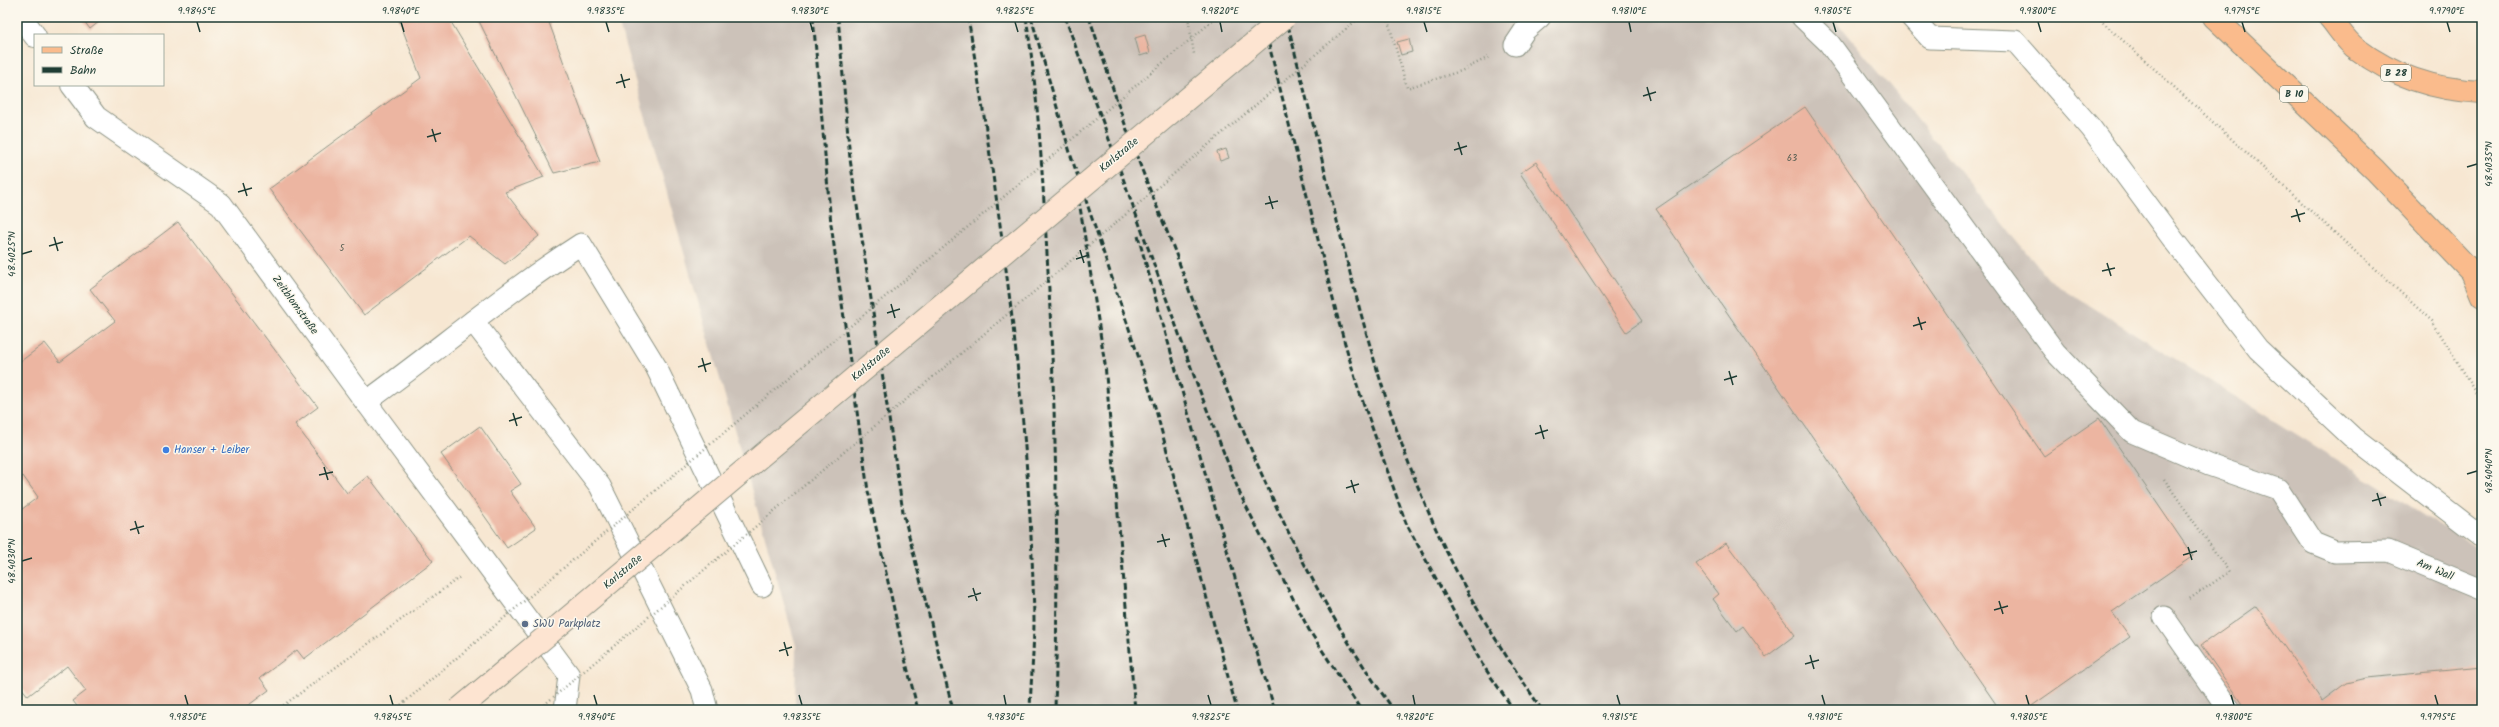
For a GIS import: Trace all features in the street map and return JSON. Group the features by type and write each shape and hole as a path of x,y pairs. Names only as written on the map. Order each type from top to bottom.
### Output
{"main road":[{"name":"Karlstraße","path":"458,710 1285,17"},
{"name":"B 10","path":"2214,17 2386,182 2472,272 2482,296"},
{"name":"B 28","path":"2329,17 2356,49 2404,77 2458,91 2482,92"}],"street":[{"path":"21,17 34,35"},
{"name":"Zeitblomstraße","path":"73,86 96,117 221,204 366,402"}],"lane":[{"path":"1515,45 1525,30 1540,17"},
{"name":"Am Wall","path":"1802,17 1828,43 2055,352 2132,432 2209,465 2278,489 2313,543 2336,552 2388,551 2482,590"},
{"path":"1911,17 1930,38 2015,41 2091,128 2174,242 2258,349 2352,437 2482,537"},
{"path":"366,402 529,277 581,244 656,367 762,586"},
{"path":"473,321 600,486 702,690 707,710"},
{"name":"Zeitblomstraße","path":"366,402 568,675 565,710"},
{"path":"2164,617 2229,710"}],"path":[{"path":"395,710 1217,17"},
{"path":"538,710 1360,17"},
{"path":"1387,17 1407,88 1461,71 1515,45"},
{"path":"2097,17 2432,321 2478,395 2482,406"},
{"path":"2163,477 2229,572 2164,617"},
{"path":"277,710 483,561"}],"shaded area":[{"path":"617,17 1829,17 1844,30 2049,280 2482,551 2482,710 795,710 796,646"}],"building":[{"path":"81,17 105,17 90,29"},
{"path":"398,17 448,17 544,177 505,192 539,236 505,264 469,236 364,315 269,189 421,78"},
{"path":"477,17 547,17 600,162 554,173"},
{"path":"1145,35 1150,53 1140,56 1135,38"},
{"path":"1409,39 1412,52 1401,55 1397,42"},
{"path":"1805,107 2044,456 2099,418 2193,556 2112,612 2130,637 2026,710 2000,710 1656,209"},
{"path":"1226,149 1229,158 1220,161 1217,152"},
{"path":"1536,162 1642,321 1626,332 1520,173"},
{"name":"Hanser + Leiber","path":"178,222 318,407 295,424 347,493 368,476 433,561 304,659 297,650 260,678 269,690 242,710 80,710 73,701 86,691 67,666 28,696 17,682 17,513 38,497 23,476 17,481 17,364 45,343 60,362 115,321 90,289"},
{"path":"480,426 521,484 510,491 536,528 507,548 441,454"},
{"path":"1726,543 1795,635 1766,657 1743,626 1737,631 1713,599 1719,594 1696,564"},
{"path":"2256,606 2322,701 2346,683 2367,678 2482,667 2482,710 2246,710 2201,645"}],"railway":[{"path":"813,17 831,224 868,491 905,659 918,710"},
{"path":"838,17 850,159 903,512 953,710"},
{"path":"968,17 992,167 1012,317 1027,468 1034,619 1030,710"},
{"path":"1026,17 1040,144 1051,326 1057,545 1055,710"},
{"path":"1031,17 1071,156 1154,403 1237,710"},
{"path":"1065,17 1197,384 1240,494 1309,630 1361,710"},
{"path":"1089,17 1132,144 1221,375 1269,491 1296,548 1326,604 1358,658 1394,710"},
{"path":"1262,17 1339,323 1358,388 1406,523 1482,664 1514,710"},
{"path":"1286,17 1361,315 1374,361 1404,452 1441,540 1463,584 1501,648 1542,710"},
{"path":"1076,182 1105,364 1135,710"},
{"path":"1138,236 1250,631 1275,710"}],"place":[{"name":"Hanser + Leiber","path":"166,450"},
{"name":"SWU Parkplatz","path":"525,624"}]}
